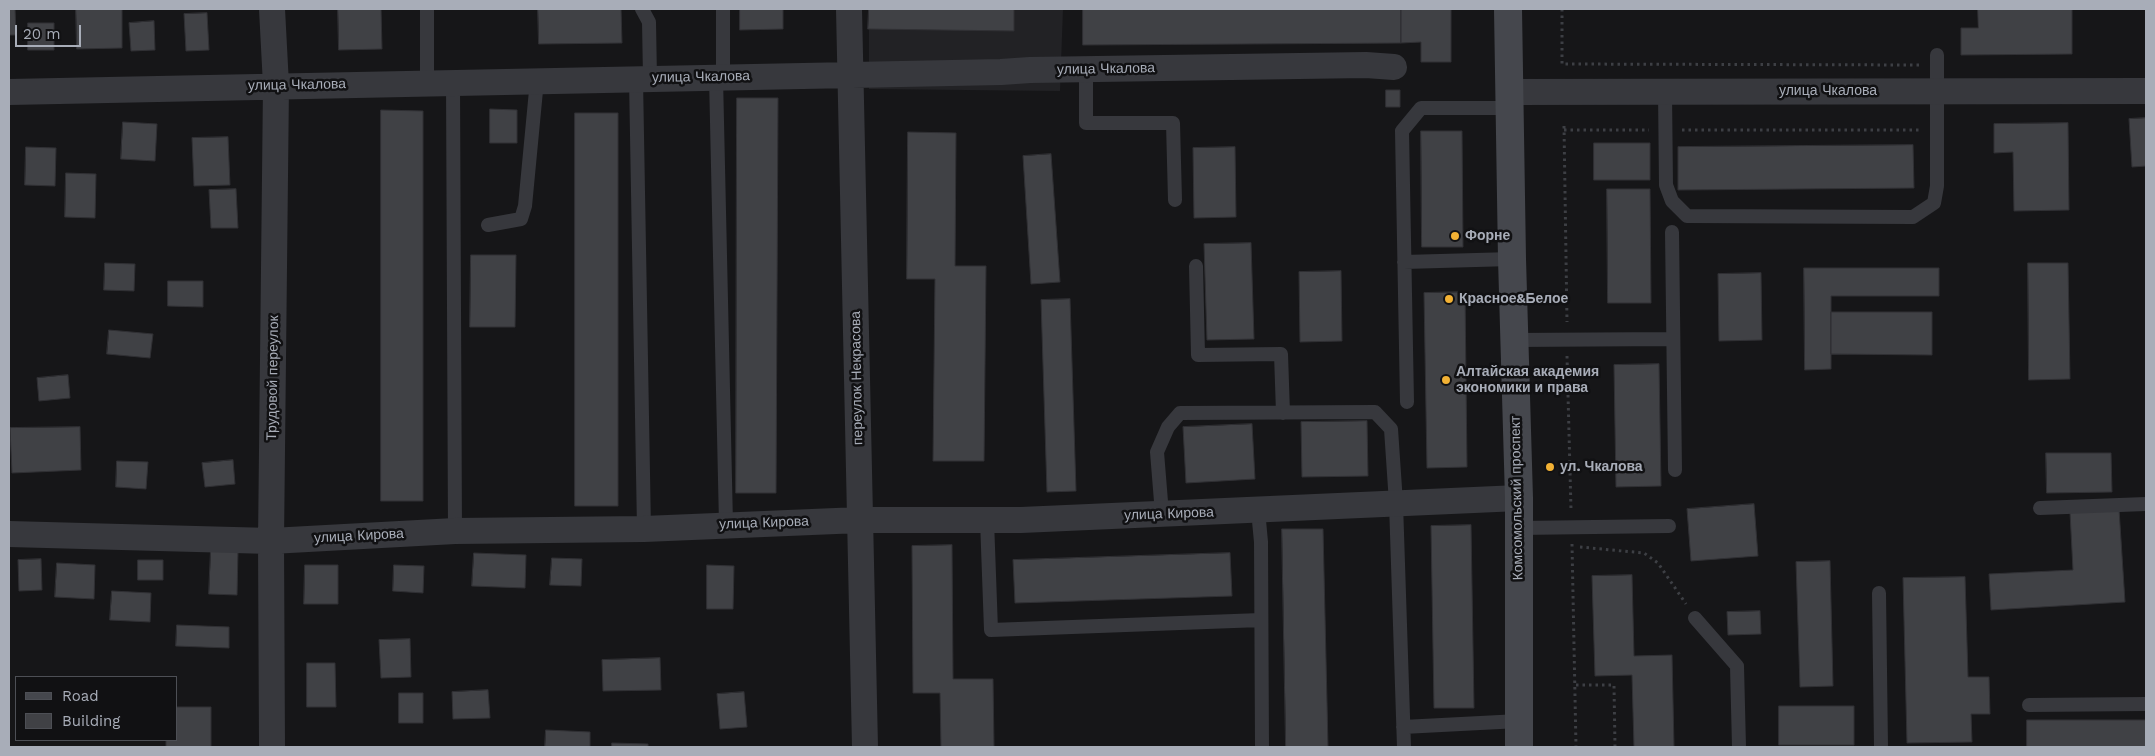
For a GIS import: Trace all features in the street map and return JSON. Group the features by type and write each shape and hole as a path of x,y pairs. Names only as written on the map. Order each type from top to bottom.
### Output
{"main road":[{"name":"Комсомольский проспект","path":"1508,9 1512,259 1519,498 1519,747"}],"street":[{"name":"Трудовой переулок","path":"272,9 276,86 271,540 272,747"},
{"name":"переулок Некрасова","path":"849,9 865,747"},
{"name":"улица Чкалова","path":"9,92 1086,69 1366,65 1394,67"},
{"name":"улица Чкалова","path":"1509,100 1665,92 1937,70 2146,92"},
{"name":"улица Кирова","path":"9,534 271,540 455,531 644,529 726,524 860,520 987,520 1519,498"}],"lane":[{"path":"427,9 427,82"},
{"path":"642,9 649,22 643,78 644,529"},
{"path":"723,9 719,77 726,524"},
{"path":"1086,69 1086,122 1173,123 1175,200"},
{"path":"1665,92 1666,185 1672,201 1687,216 1913,217 1934,203 1937,186 1937,70"},
{"path":"488,225 521,219 525,206 537,80"},
{"path":"453,82 455,531"},
{"path":"1407,402 1402,131 1421,108 1509,100"},
{"path":"1672,232 1674,470"},
{"path":"1404,262 1512,259"},
{"path":"1196,266 1198,355 1281,354 1283,413"},
{"path":"1514,340 1673,340"},
{"path":"1162,514 1156,452 1168,427 1180,413 1375,412 1391,429 1396,503 1404,747"},
{"path":"2040,508 2146,504"},
{"path":"1258,510 1262,542 1262,747"},
{"path":"987,520 991,630 1261,620"},
{"path":"1519,528 1669,526"},
{"path":"1880,593 1882,747"},
{"path":"1695,618 1737,666 1739,747"},
{"path":"2028,705 2146,704"},
{"path":"1403,727 1519,720"}],"path":[{"path":"1562,9 1562,64 1937,70"},
{"path":"1576,747 1564,128 1937,130"},
{"path":"1572,546 1644,553 1658,563 1695,618"},
{"path":"1576,686 1614,685 1615,747"}],"shaded area":[{"path":"869,9 1063,9 1060,91 869,89"}],"building":[{"path":"9,9 15,9 16,35 9,35"},
{"path":"76,9 122,9 122,48 77,49"},
{"path":"338,9 381,9 382,49 339,50"},
{"path":"538,9 621,9 622,43 539,44"},
{"path":"740,9 783,9 783,29 740,30"},
{"path":"869,9 1014,9 1014,31 868,29"},
{"path":"1083,9 1401,9 1401,43 1083,45"},
{"path":"1401,9 1451,9 1451,62 1421,62 1421,42 1401,43"},
{"path":"1978,9 2072,9 2072,54 1961,55 1961,28 1978,28"},
{"path":"207,13 209,50 186,51 184,14"},
{"path":"154,21 155,50 131,51 129,23"},
{"path":"28,23 54,23 54,50 28,50"},
{"path":"1386,90 1400,90 1400,107 1386,107"},
{"path":"737,98 778,98 776,493 736,493"},
{"path":"490,109 517,110 517,143 490,143"},
{"path":"381,110 423,111 423,501 381,501"},
{"path":"575,113 618,113 618,506 575,506"},
{"path":"2146,118 2146,166 2132,167 2129,119"},
{"path":"123,122 157,124 155,161 121,159"},
{"path":"2068,123 2069,210 2014,211 2013,152 1994,153 1994,124"},
{"path":"1421,131 1462,131 1463,247 1422,247"},
{"path":"908,132 956,133 955,266 986,266 984,461 933,461 935,279 907,279"},
{"path":"228,137 230,185 194,186 192,138"},
{"path":"1594,143 1650,143 1650,180 1594,180"},
{"path":"1913,145 1914,188 1678,190 1678,147"},
{"path":"26,147 56,148 55,186 25,185"},
{"path":"1235,147 1236,217 1194,218 1193,148"},
{"path":"1051,154 1060,282 1031,284 1023,156"},
{"path":"66,173 96,174 95,218 65,217"},
{"path":"236,189 238,228 211,228 209,190"},
{"path":"1607,189 1650,189 1651,303 1608,303"},
{"path":"1251,243 1254,339 1207,340 1204,244"},
{"path":"471,255 516,255 515,327 470,327"},
{"path":"105,263 135,264 134,291 104,290"},
{"path":"2028,263 2068,263 2070,379 2029,380"},
{"path":"1804,268 1939,268 1939,296 1831,296 1831,369 1805,370"},
{"path":"1341,271 1342,341 1300,342 1299,272"},
{"path":"1761,273 1762,340 1719,341 1718,274"},
{"path":"168,281 203,281 203,307 168,306"},
{"name":"Алтайская академия экономики и права","path":"1465,292 1467,467 1427,468 1424,293"},
{"path":"1070,299 1076,491 1047,492 1041,300"},
{"path":"1831,312 1932,312 1932,355 1831,354"},
{"path":"109,330 153,334 150,358 107,354"},
{"path":"1659,364 1661,486 1616,487 1614,365"},
{"path":"68,375 70,398 39,401 37,378"},
{"path":"1367,421 1368,476 1302,477 1301,422"},
{"path":"1252,424 1255,479 1186,483 1183,427"},
{"path":"80,427 81,470 12,473 10,428"},
{"path":"2046,453 2111,453 2112,492 2047,493"},
{"path":"233,460 235,484 205,487 202,463"},
{"path":"117,461 148,462 146,489 116,487"},
{"path":"1754,504 1758,556 1691,561 1687,509"},
{"path":"2119,509 2125,602 1991,610 1989,574 2073,570 2070,512"},
{"path":"1471,525 1474,708 1434,708 1431,526"},
{"path":"1282,529 1323,529 1328,747 1286,747"},
{"path":"952,545 953,679 993,679 994,747 941,747 940,693 913,693 912,546"},
{"path":"211,549 238,550 237,595 209,594"},
{"path":"474,553 526,555 525,588 472,586"},
{"path":"1230,553 1232,596 1015,603 1013,560"},
{"path":"552,558 582,559 581,586 550,585"},
{"path":"41,559 42,590 19,591 18,560"},
{"path":"138,560 163,560 163,580 138,580"},
{"path":"1830,561 1833,686 1800,687 1796,562"},
{"path":"57,563 95,565 94,599 55,597"},
{"path":"305,565 338,565 338,604 304,604"},
{"path":"394,565 424,566 423,593 393,591"},
{"path":"707,565 734,566 733,609 707,609"},
{"path":"1632,575 1634,656 1672,655 1674,747 1634,747 1632,675 1595,676 1592,576"},
{"path":"1965,577 1968,677 1989,677 1990,714 1971,714 1972,742 1907,743 1903,578"},
{"path":"112,591 151,593 150,622 110,620"},
{"path":"1760,611 1761,634 1728,635 1727,612"},
{"path":"177,625 229,627 229,648 176,646"},
{"path":"410,639 411,677 381,678 379,640"},
{"path":"660,658 661,690 603,691 602,660"},
{"path":"307,663 335,663 336,707 307,707"},
{"path":"488,690 490,718 453,719 452,692"},
{"path":"744,692 747,727 720,729 717,694"},
{"path":"399,693 423,693 423,723 399,723"},
{"path":"1779,706 1854,706 1854,745 1779,745"},
{"path":"178,707 211,707 211,747 166,747 166,741 178,741"},
{"path":"2027,720 2146,720 2146,747 2027,747"},
{"path":"546,730 590,732 590,747 545,747"},
{"path":"612,743 648,744 648,747 612,747"}],"place":[{"name":"Форне","path":"1455,236"},
{"name":"Красное&Белое","path":"1449,299"},
{"name":"Алтайская академия экономики и права","path":"1446,380"},
{"name":"ул. Чкалова","path":"1550,467"}]}
